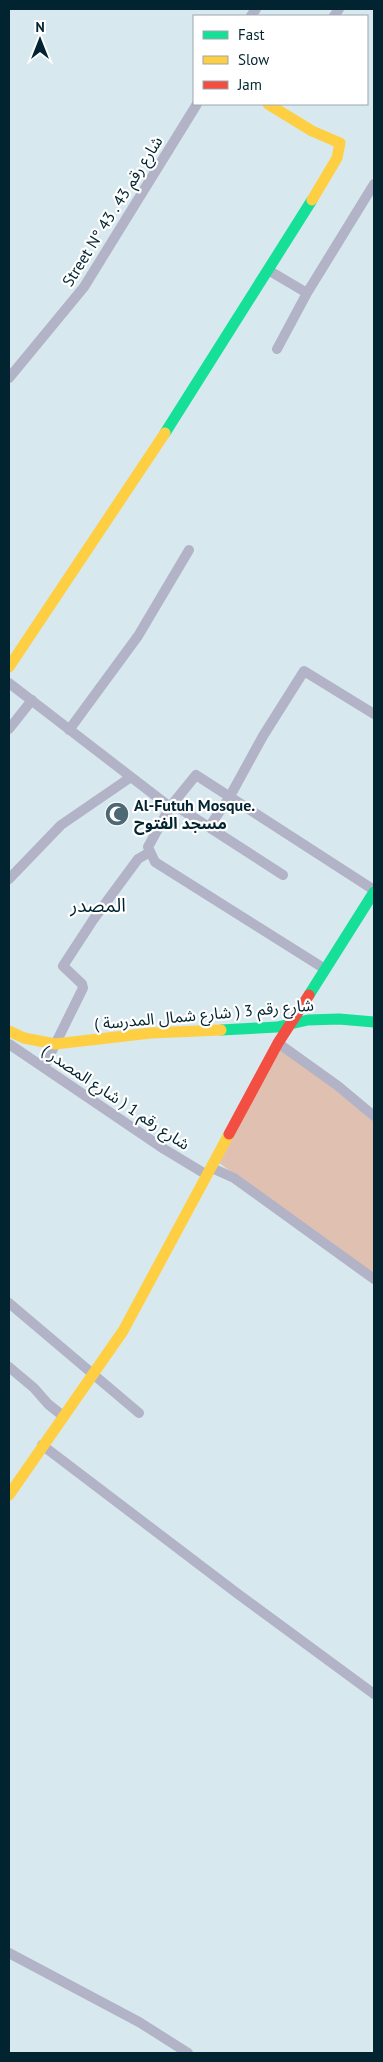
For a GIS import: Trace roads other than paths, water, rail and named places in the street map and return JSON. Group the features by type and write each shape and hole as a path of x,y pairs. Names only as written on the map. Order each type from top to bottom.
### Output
{"street":[{"name":"Street N° 43 . شارع رقم 43","path":"9,378 84,287 196,105"},
{"path":"9,667 186,401 337,158 340,142 312,131 275,106"},
{"path":"277,350 307,293 374,184"},
{"path":"268,270 307,293"},
{"path":"69,730 138,636 189,550"},
{"path":"209,827 230,798 263,736 304,670 374,714"},
{"path":"9,683 131,777 283,875"},
{"path":"9,729 32,700"},
{"path":"9,1495 123,1331 278,1042 291,1025 374,891 196,775 172,805 148,847 155,862 325,969"},
{"path":"9,879 61,825 131,777"},
{"path":"44,1067 83,988 82,984 63,966 93,920 138,859 150,852"},
{"name":"شارع رقم 3 ( شارع شمال المدرسة )","path":"9,1031 24,1038 55,1044 151,1033 291,1025 316,1020 374,1022"},
{"path":"278,1042 338,1086 374,1116"},
{"name":"شارع رقم 1 ( شارع المصدر )","path":"9,1044 164,1149 210,1171 234,1178 374,1279"},
{"path":"9,1303 139,1413"},
{"path":"9,1366 63,1416"},
{"path":"42,1445 238,1594 374,1694"},
{"path":"9,1953 139,2022 188,2053"}],"place":[{"name":"Al-Futuh Mosque. مسجد الفتوح","path":"117,814"}],"district":[{"name":"المصدر","path":"98,905"}]}
